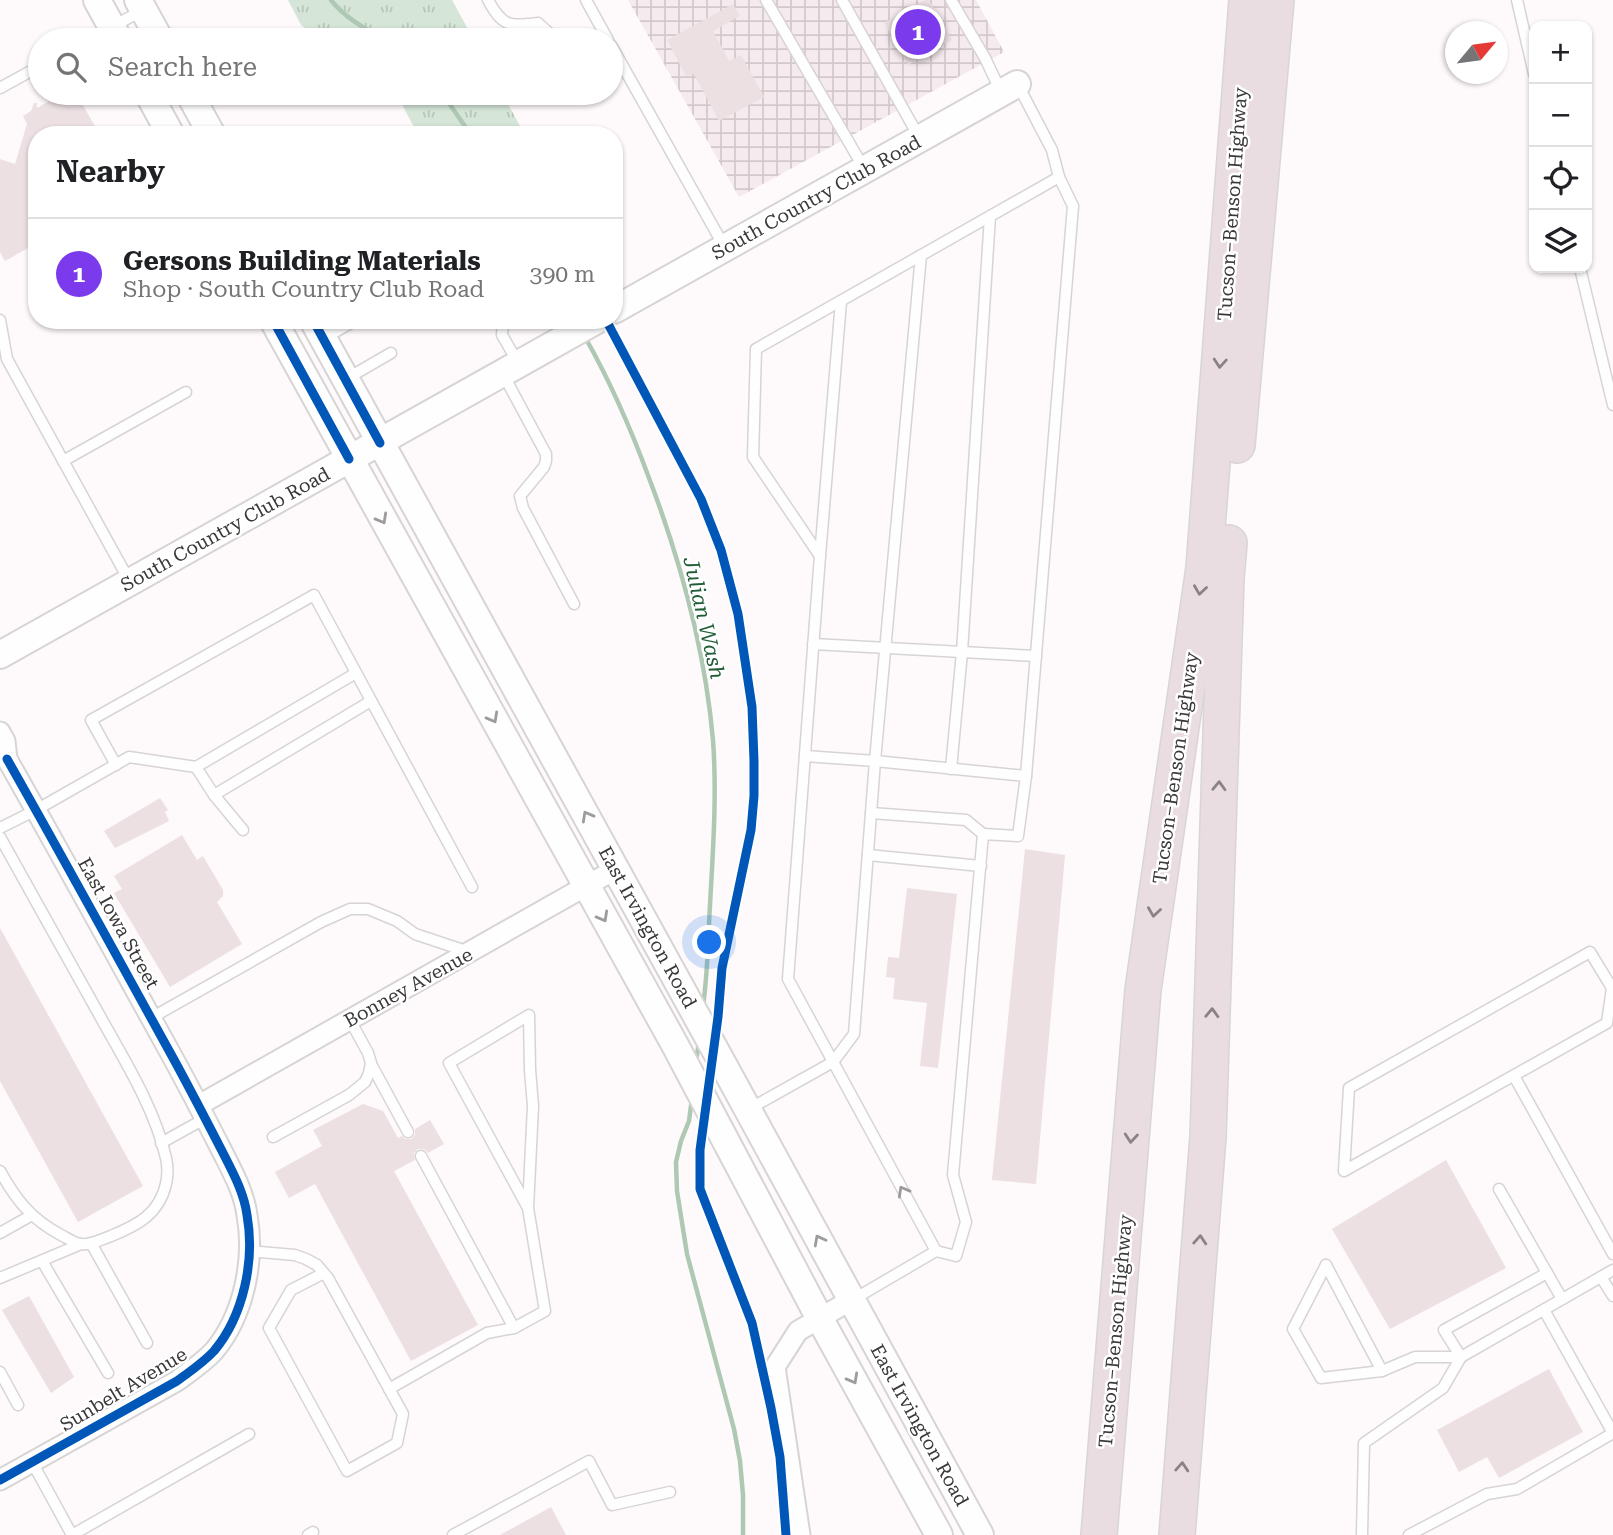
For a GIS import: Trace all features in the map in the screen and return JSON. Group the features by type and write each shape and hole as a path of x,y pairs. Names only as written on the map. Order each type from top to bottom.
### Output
{"highway":[{"name":"Tucson–Benson Highway","path":"1177,1535 1208,1137 1226,578 1276,0"},
{"name":"Tucson–Benson Highway","path":"1098,1535 1143,990 1204,568 1246,13"}],"main road":[{"path":"97,0 112,28"},
{"path":"140,5 153,28"},
{"name":"South Country Club Road","path":"623,305 1010,89"},
{"path":"155,105 166,126"},
{"path":"195,105 207,126"},
{"name":"East Irvington Road","path":"278,329 675,1045 820,1319 939,1535"},
{"name":"East Irvington Road","path":"318,329 980,1535"},
{"name":"South Country Club Road","path":"0,655 581,329"}],"street":[{"name":"East Iowa Street","path":"0,732 5,741 3,756 36,810 203,1112"},
{"name":"Bonney Avenue","path":"203,1112 350,1020 616,869"},
{"name":"Sunbelt Avenue","path":"0,1480 177,1381 214,1351 229,1326 240,1303 249,1251 247,1213 240,1188 203,1112"},
{"path":"800,1535 775,1367 798,1331 851,1300"}],"lane":[{"path":"488,0 501,20 517,26 538,23 544,28"},
{"path":"586,0 602,28"},
{"path":"766,0 865,170"},
{"path":"842,0 920,139"},
{"path":"872,813 966,820 983,834 1018,836 1026,776 1073,206 1059,177 1052,150 985,58 951,0"},
{"path":"1517,0 1529,52"},
{"path":"120,28 140,5"},
{"path":"623,65 725,249"},
{"path":"0,88 28,73"},
{"path":"820,556 753,457 756,349 1059,177"},
{"path":"951,769 962,652 990,216"},
{"path":"748,1109 833,1062 854,1034 875,761 921,255"},
{"path":"1581,273 1613,405"},
{"path":"841,301 788,979 936,1251"},
{"path":"0,320 7,359 130,583"},
{"path":"502,329 511,369 547,454 544,467 520,496 523,508 574,604"},
{"path":"345,379 391,353"},
{"path":"63,461 186,392"},
{"path":"116,765 91,720 314,595 472,887"},
{"path":"813,644 1036,656"},
{"path":"0,828 129,757 197,767 356,673"},
{"path":"214,795 371,701"},
{"path":"805,756 1026,776"},
{"path":"197,767 214,795 243,830"},
{"path":"851,1300 936,1251 956,1256 966,1222 953,1175 983,834"},
{"path":"0,837 129,1069 148,1108 167,1159 168,1174 161,1202 143,1220 120,1232 0,1278"},
{"path":"868,855 981,866"},
{"path":"151,1018 321,922 350,909 368,909 397,921 415,934 470,952"},
{"path":"1590,952 1612,988 1606,1023 1514,1076 1344,1171 1349,1088 1590,952"},
{"path":"389,1389 487,1334 514,1328 545,1311 528,1208 533,1106 529,1015 449,1063 528,1208"},
{"path":"350,1020 408,1132"},
{"path":"273,1137 358,1088 365,1082 371,1063"},
{"path":"1514,1076 1613,1254"},
{"path":"161,1143 203,1112"},
{"path":"421,1156 514,1328"},
{"path":"0,1171 19,1202 32,1215 49,1228 86,1244 148,1343"},
{"path":"1499,1189 1562,1299"},
{"path":"0,1233 32,1215"},
{"path":"249,1251 295,1255 317,1265 324,1273 339,1297 402,1414 397,1443 347,1471 269,1328 291,1290 324,1273"},
{"path":"42,1261 108,1373"},
{"path":"1382,1371 1326,1265 1293,1329 1321,1378 1382,1371 1415,1357 1461,1357 1613,1270"},
{"path":"1461,1357 1444,1329 1547,1273"},
{"path":"1601,1277 1613,1296"},
{"path":"1409,1535 1487,1494 1517,1489 1613,1433 1544,1310"},
{"path":"1362,1535 1364,1443 1443,1388 1461,1357"},
{"path":"0,1372 18,1405"},
{"path":"32,1462 72,1535 249,1434"},
{"path":"453,1535 589,1461 612,1505 670,1492"}],"shaded area":[{"path":"628,0 976,0 1004,52 739,197"}],"green space":[{"path":"288,0 452,0 467,28 305,28"},
{"path":"402,105 509,105 520,126 413,126"}],"building":[{"path":"929,0 952,40 908,65 884,23"},
{"path":"733,4 740,16 713,31 729,61 741,55 764,97 719,121 694,74 686,76 667,40"},
{"path":"33,105 37,105 37,108 42,105 83,105 95,126 28,126 28,248 5,261 0,252 0,159 15,164 27,124 23,116 31,111"},
{"path":"160,798 168,810 165,812 169,821 115,848 104,831"},
{"path":"182,835 197,860 203,856 223,890 223,896 217,902 242,944 170,987 114,893 122,889 114,876"},
{"path":"1025,849 1065,855 1036,1184 992,1180"},
{"path":"907,888 957,894 938,1068 920,1066 927,1003 893,999 895,978 886,977 888,957 899,958"},
{"path":"0,928 143,1186 78,1222 0,1081"},
{"path":"363,1104 383,1111 398,1138 402,1136 411,1139 415,1135 415,1129 430,1120 444,1144 428,1153 424,1149 418,1149 414,1153 415,1160 394,1171 478,1325 411,1361 315,1184 289,1198 275,1172 322,1146 313,1130"},
{"path":"1446,1160 1506,1268 1390,1329 1332,1229"},
{"path":"29,1296 74,1377 51,1393 2,1310"},
{"path":"1549,1369 1583,1432 1499,1478 1487,1457 1459,1472 1437,1430"},
{"path":"551,1507 566,1535 500,1535"}],"waterway":[{"name":"Julian Wash","path":"331,0 349,18 365,28"},
{"name":"Julian Wash","path":"450,105 465,126"},
{"name":"Julian Wash","path":"585,337 620,406 661,510 690,607 704,673 713,740 715,802 703,1006"},
{"path":"696,1061 699,1042"},
{"path":"692,1098 689,1121 676,1162 677,1191 687,1254 734,1429 743,1495 743,1535"}],"cycle path":[{"path":"278,329 349,459"},
{"path":"318,329 380,443"},
{"path":"611,329 701,499 721,550 738,614 752,707 754,796 751,830 722,968 700,1150 700,1189 752,1323 780,1457 786,1535"},
{"path":"0,1480 177,1381 210,1355 224,1337 240,1304 249,1250 245,1206 230,1166 7,759"}],"place":[{"name":"Gersons Building Materials","path":"918,32"}]}
